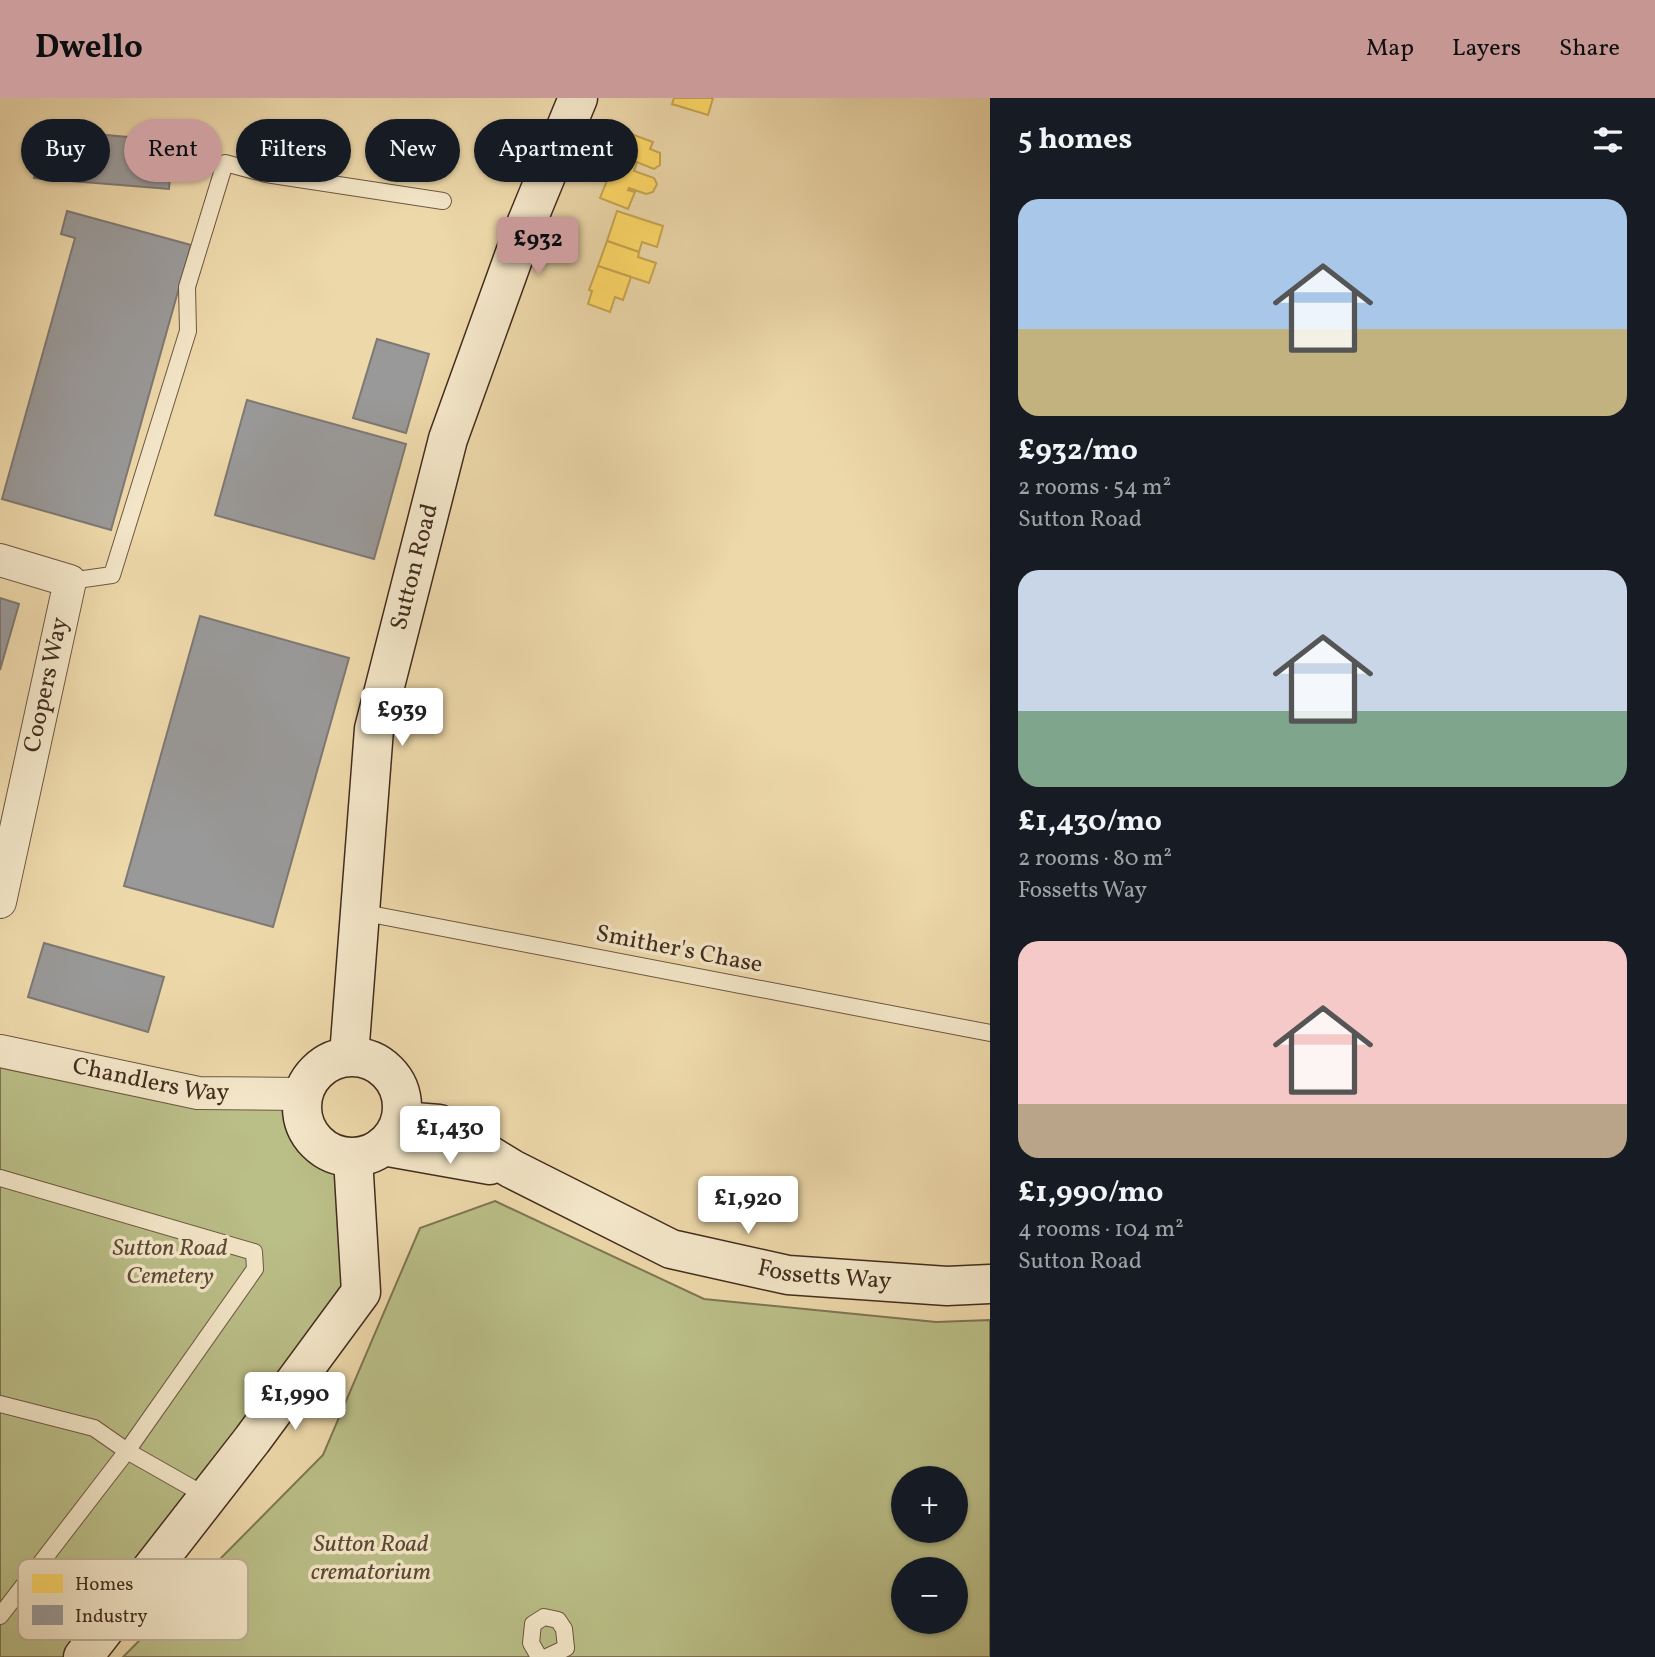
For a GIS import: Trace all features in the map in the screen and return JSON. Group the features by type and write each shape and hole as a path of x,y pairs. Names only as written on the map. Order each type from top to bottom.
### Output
{"street":[{"name":"Sutton Road","path":"349,1056 374,729 448,439 522,234 578,98"},
{"path":"0,560 70,581"},
{"name":"Coopers Way","path":"0,902 70,581"},
{"name":"Chandlers Way","path":"0,1051 198,1093 302,1094"},
{"path":"160,1559 361,1292 379,1141 400,1091 382,1066 349,1056 332,1060 315,1071 302,1094 304,1126 324,1150 379,1141"},
{"name":"Fossetts Way","path":"379,1141 439,1124 512,1169 671,1249 788,1275 947,1286 990,1284"},
{"path":"83,1657 96,1640"}],"lane":[{"path":"70,581 112,575 188,331 187,287 225,163 266,174 443,201"},
{"name":"Smither's Chase","path":"360,912 990,1033"},
{"path":"0,1178 254,1252 255,1269 127,1451 44,1559"},
{"path":"0,1404 94,1428 127,1451 208,1497"},
{"path":"0,1616 18,1593"},
{"path":"539,1657 531,1643 533,1623 544,1617 558,1620 564,1629 566,1648 547,1657"}],"green space":[{"name":"Sutton Road Cemetery","path":"0,1051 302,1094 304,1126 324,1150 353,1158 361,1292 158,1559 18,1559 18,1640 96,1640 83,1657 0,1657"},
{"name":"Sutton Road crematorium","path":"495,1201 704,1299 936,1322 990,1320 990,1657 123,1657 140,1640 248,1640 248,1559 220,1559 323,1455 420,1228"}],"building: Homes":[{"path":"674,98 713,98 708,115 672,104"},
{"path":"638,136 653,142 650,149 660,153 660,165 654,169 638,163"},
{"path":"638,172 654,178 657,184 653,192 646,194 629,188 628,190 635,192 628,209 600,198 606,182 638,182"},
{"path":"617,211 663,226 657,247 642,242 639,252 607,241"},
{"path":"607,241 639,252 638,257 656,263 649,283 598,266"},
{"path":"598,266 631,277 623,300 615,297 610,312 588,304 592,291 589,290"}],"building: Industry":[{"path":"110,135 124,137 124,182 170,182 169,189 83,182 110,182"},
{"path":"67,211 191,245 111,530 2,499 75,238 61,234"},
{"path":"377,339 429,354 406,433 353,418"},
{"path":"247,400 406,444 374,559 215,515"},
{"path":"0,598 19,604 0,670"},
{"path":"200,616 349,658 273,927 124,886"},
{"path":"44,943 164,977 148,1032 28,997"}]}
